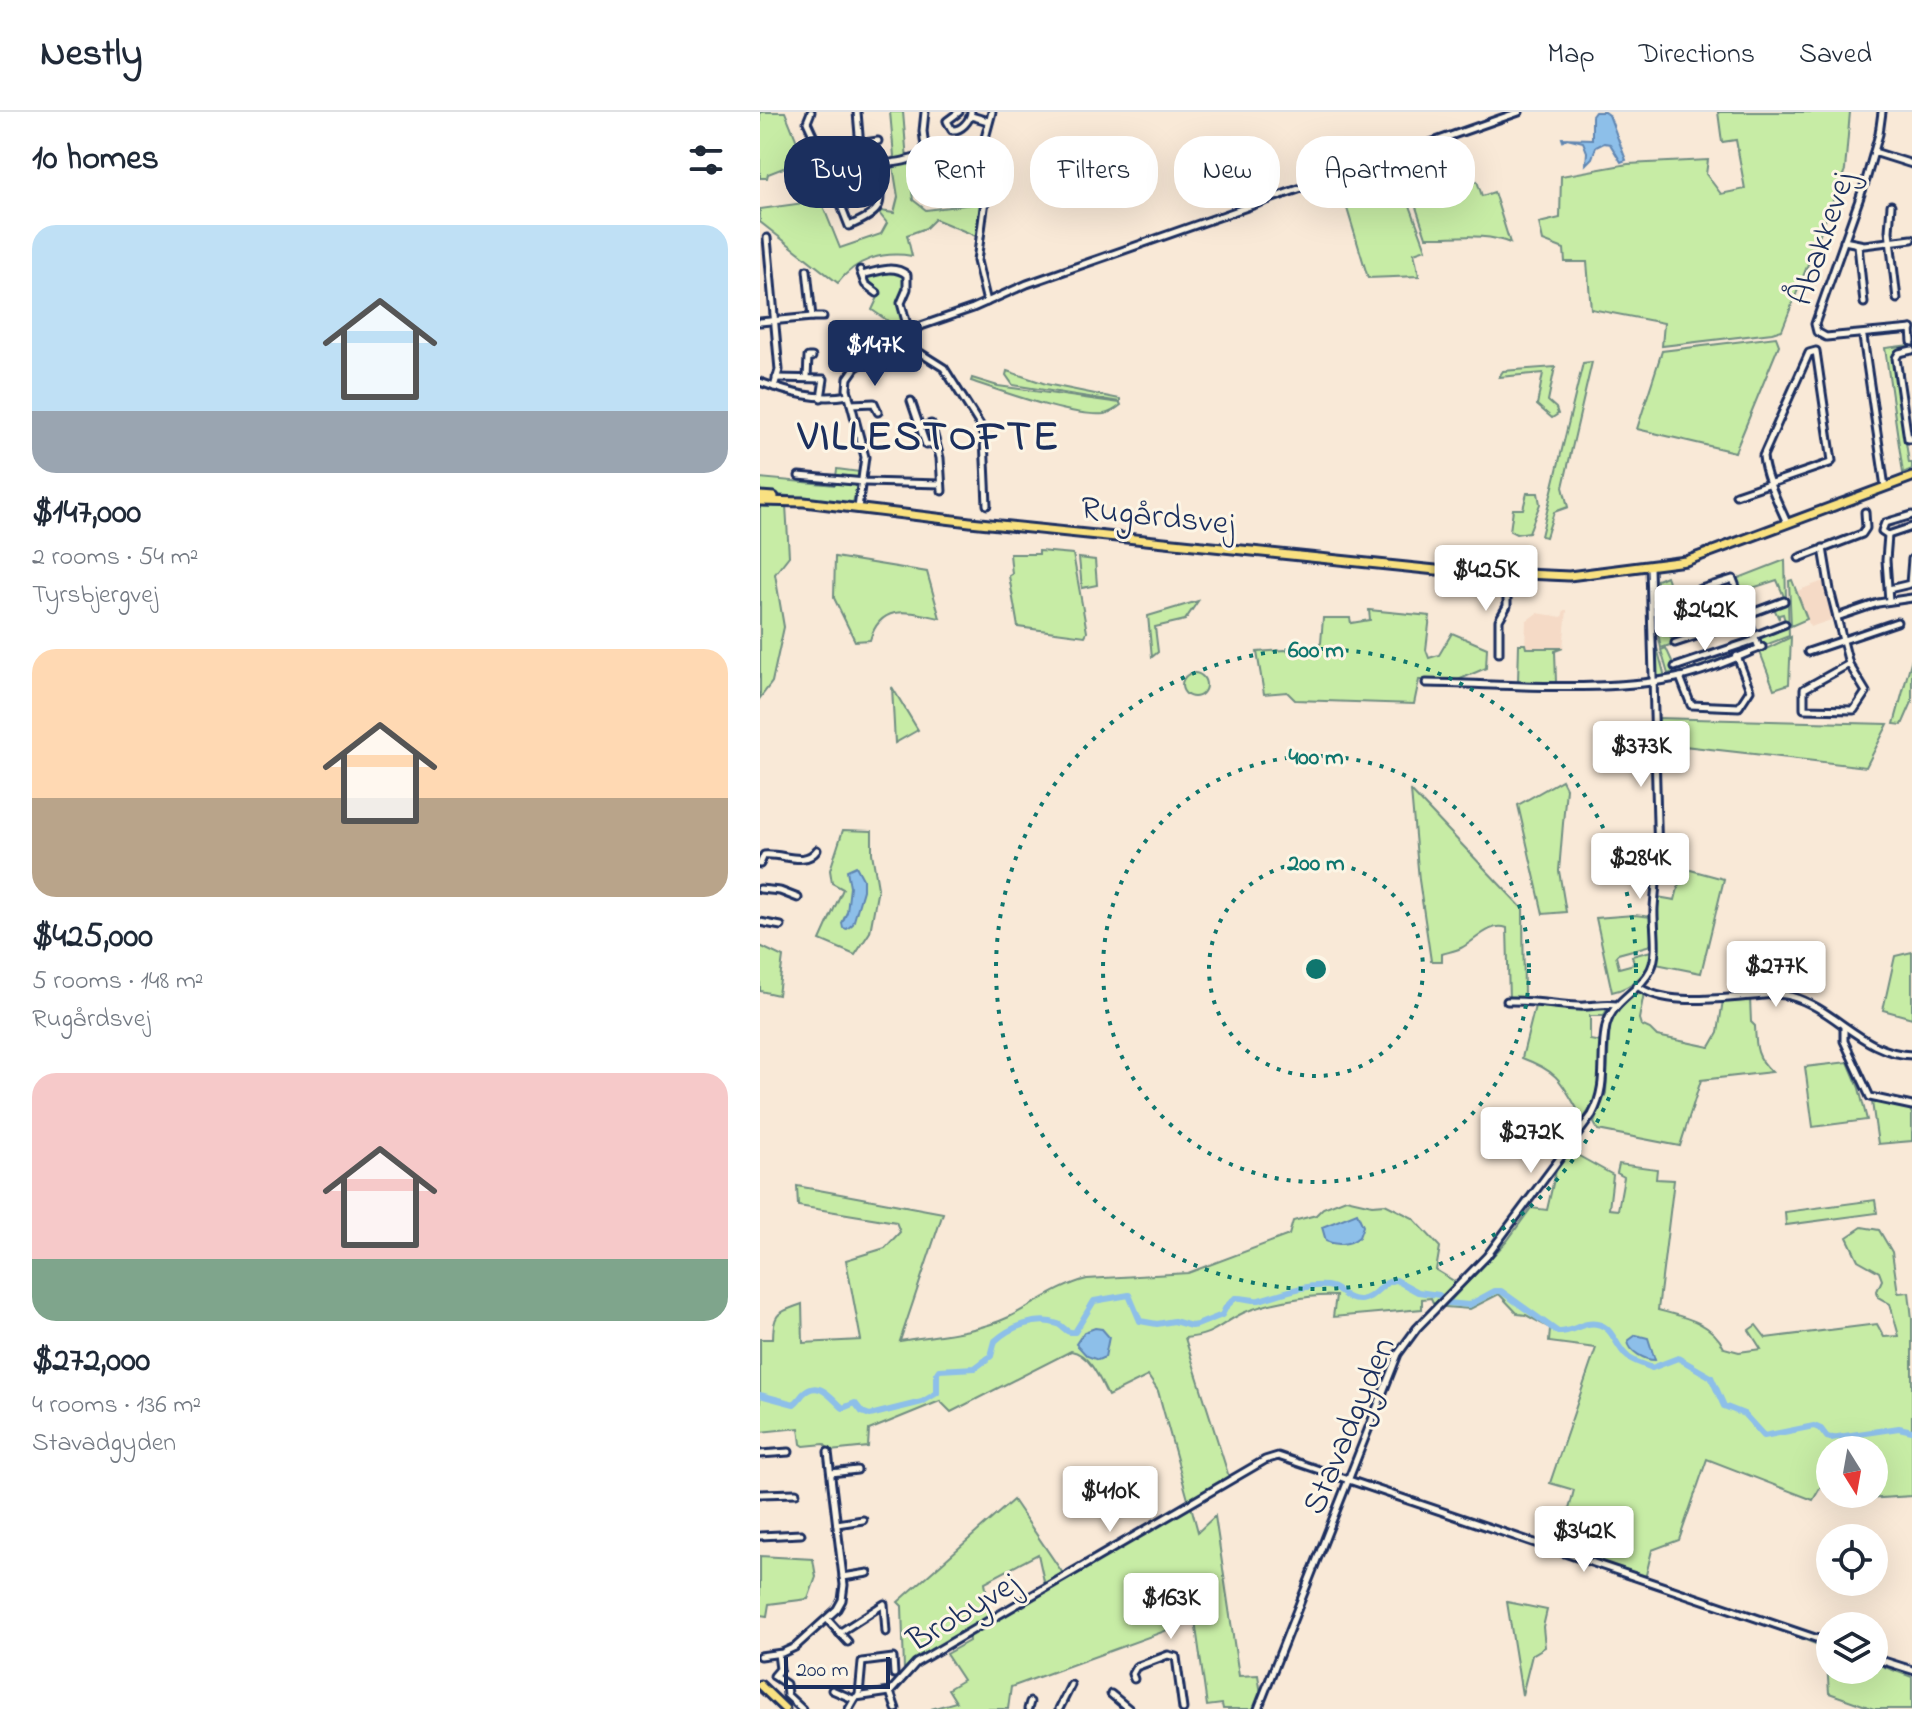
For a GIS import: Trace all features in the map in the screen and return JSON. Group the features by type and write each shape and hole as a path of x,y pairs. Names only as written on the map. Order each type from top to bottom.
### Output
{"main road":[{"name":"Rugårdsvej","path":"760,498 1425,569 1569,576 1686,561 1912,475"},
{"path":"760,1685 785,1709"}],"street":[{"path":"811,112 807,122 813,136"},
{"path":"857,112 859,136"},
{"path":"924,136 925,112"},
{"path":"959,112 947,121 952,130 959,129 971,114 988,121"},
{"path":"985,136 992,112"},
{"path":"858,508 864,451 849,395 848,378 855,368 909,332 927,322 987,302 1027,284 1519,112"},
{"name":"Åbakkevej","path":"1882,112 1874,152 1815,320 1817,332 1827,337 1911,329 1912,342"},
{"path":"1874,152 1912,164"},
{"path":"972,162 972,182 966,192 925,197 924,180 929,171 957,164 972,162"},
{"path":"1891,205 1890,242 1897,299"},
{"path":"842,208 849,226 871,217 878,208"},
{"path":"984,208 977,261 987,302"},
{"path":"767,238 779,370 774,387"},
{"path":"1844,241 1858,245 1912,239"},
{"path":"1858,245 1864,303"},
{"path":"760,259 768,259"},
{"path":"877,293 865,284 861,272 895,269 907,275 907,289 901,303 909,332"},
{"path":"807,270 812,317"},
{"path":"760,322 823,317"},
{"path":"852,330 855,349 850,351 855,368"},
{"path":"898,339 944,368 980,425 984,438 987,505"},
{"path":"1865,340 1885,486"},
{"path":"1736,495 1771,483 1832,461 1815,350 1809,353 1763,454 1763,461 1771,483 1787,523"},
{"path":"1910,439 1896,356 1912,350"},
{"path":"807,378 808,357 812,357"},
{"path":"776,378 824,379 821,398"},
{"path":"760,382 821,398 849,395"},
{"path":"911,401 926,445 936,444"},
{"path":"851,404 874,403 878,412"},
{"path":"799,476 942,487 940,458 931,424 920,428"},
{"path":"1799,558 1864,532 1865,512"},
{"path":"1888,535 1882,531 1884,524 1912,515"},
{"path":"1888,535 1912,527"},
{"path":"1888,535 1889,601"},
{"path":"1823,548 1849,664 1866,692 1854,710 1804,709 1804,689 1849,664"},
{"path":"1889,589 1910,584 1912,559"},
{"path":"1507,1001 1616,1005 1649,973 1654,955 1658,859 1650,567"},
{"path":"1499,653 1499,620 1507,606 1507,574"},
{"path":"1426,683 1593,685 1652,681 1680,677 1760,648 1732,578 1675,597"},
{"path":"1837,617 1889,601 1912,598"},
{"path":"1675,620 1741,599"},
{"path":"1675,643 1698,638 1784,601"},
{"path":"1808,652 1897,622"},
{"path":"1675,667 1785,624"},
{"path":"1680,677 1691,705 1739,707 1750,690 1737,656"},
{"path":"760,864 764,855 804,860 812,857 817,850"},
{"path":"760,889 780,891 798,898"},
{"path":"760,922 781,926"},
{"path":"1637,986 1645,991 1685,1000 1787,995 1816,1008 1880,1049 1912,1055"},
{"name":"Stavadgyden","path":"1258,1709 1398,1354 1417,1328 1511,1227 1592,1115 1603,1089 1605,1029 1616,1005"},
{"path":"1845,1027 1844,1041 1870,1097 1912,1106"},
{"path":"760,1454 789,1452"},
{"path":"760,1656 778,1654 795,1647 827,1619 842,1600 843,1577 828,1452"},
{"name":"Brobyvej","path":"832,1690 856,1697 890,1692 916,1663 1272,1457 1286,1457 1816,1638"},
{"path":"831,1473 857,1470"},
{"path":"760,1494 796,1493"},
{"path":"837,1524 863,1520"},
{"path":"760,1536 801,1534"},
{"path":"843,1577 868,1573"},
{"path":"839,1633 884,1604 886,1632"},
{"path":"827,1619 848,1642"},
{"path":"778,1654 780,1669 774,1676 786,1684 787,1695 802,1709"},
{"path":"1131,1676 1136,1667 1168,1655 1176,1657 1183,1709"},
{"name":"Brobyvej","path":"849,1709 856,1697 862,1662 893,1658 894,1674"},
{"path":"1888,1662 1912,1670"},
{"path":"1059,1709 1067,1687"},
{"path":"890,1692 896,1709"},
{"path":"1115,1695 1129,1709"}],"shaded area":[{"path":"1826,580 1834,619 1810,627 1797,591"},
{"path":"1564,610 1567,610 1563,648 1525,649 1526,621 1537,613 1562,617"}],"green space":[{"path":"760,112 785,112 795,136 784,136 784,168 768,174 767,178 760,178"},
{"path":"890,112 903,112 906,160 890,163 894,156"},
{"path":"1718,112 1850,112 1845,170 1782,330 1662,346 1664,323 1591,309 1587,262 1565,262 1564,249 1543,241 1539,223 1560,218 1561,176 1628,164 1708,160 1706,174 1721,194 1745,189 1736,140 1722,142"},
{"path":"906,164 906,208 980,208 976,236 935,219 926,228 907,235 912,256 891,255 871,259 853,268 838,283 760,222 760,209 784,206 824,208 840,248 881,234 887,223 879,213 894,213 898,197 893,166"},
{"path":"1477,181 1482,196 1494,192 1510,243 1480,237 1426,237 1416,208 1475,208"},
{"path":"1347,208 1411,208 1426,249 1414,253 1419,276 1368,278"},
{"path":"897,271 905,275 905,286 898,300 906,329 903,331 872,310 880,293 865,278"},
{"path":"1776,337 1779,345 1735,452 1637,429 1662,351"},
{"path":"1910,345 1893,354 1909,463 1912,463 1912,469 1903,473 1885,348"},
{"path":"1592,362 1563,487 1568,507 1554,512 1546,537 1541,536 1583,363"},
{"path":"1555,367 1548,401 1558,414 1552,418 1537,405 1543,373 1499,377 1503,371"},
{"path":"1007,371 1046,384 1120,399 1120,402 1013,385 1006,375"},
{"path":"972,378 998,386 1121,405 1104,414 1074,412 971,381"},
{"path":"837,469 860,472 853,503 760,493 760,478 835,485"},
{"path":"1527,493 1538,493 1540,504 1529,532 1516,534 1510,531 1513,509 1523,509"},
{"path":"760,504 786,505 789,556 775,574 784,627 772,682 760,698"},
{"path":"1039,551 1073,554 1087,632 1085,636 1018,627 1009,576 1012,574 1010,554 1039,554"},
{"path":"835,557 927,572 940,618 898,612 881,620 870,640 855,641 834,598"},
{"path":"1079,558 1095,560 1097,585 1082,588"},
{"path":"1785,560 1785,599 1777,580 1740,592 1736,579"},
{"path":"1666,576 1674,598 1667,602 1675,622 1667,626 1673,644 1661,648 1657,580"},
{"path":"1792,580 1807,619 1791,626 1789,581"},
{"path":"1198,601 1185,620 1155,627 1158,652 1152,657 1148,616"},
{"path":"1788,601 1789,636 1763,646 1757,636 1786,625 1783,614 1779,615 1779,619 1773,606"},
{"path":"1369,610 1430,616 1426,650 1429,658 1439,655 1452,633 1487,648 1486,668 1458,680 1419,680 1414,704 1295,700 1287,692 1264,694 1257,652 1285,650 1304,655 1321,643 1323,618 1350,618 1351,623 1370,620"},
{"path":"1654,637 1665,677 1654,675"},
{"path":"1791,637 1789,684 1774,689 1760,652"},
{"path":"1753,642 1755,646 1753,644 1668,674 1661,650 1666,648 1675,668"},
{"path":"1519,644 1525,644 1526,648 1563,648 1555,651 1556,682 1518,682"},
{"path":"1752,648 1704,668 1679,674"},
{"path":"1912,658 1912,702 1902,725 1894,724"},
{"path":"1194,673 1205,680 1206,685 1199,696 1194,697 1183,690 1182,685 1189,674"},
{"path":"892,687 918,730 895,743"},
{"path":"1656,718 1888,724 1866,767 1658,743"},
{"path":"1562,780 1566,788 1559,871 1566,912 1543,914 1518,805"},
{"path":"1411,791 1523,909 1524,998 1509,999 1507,928 1488,930 1461,948 1442,954 1442,961 1431,961 1419,880"},
{"path":"843,830 872,831 878,888 870,932 855,955 820,940 843,889 832,883 830,870"},
{"path":"1683,868 1724,879 1701,973 1656,964 1657,897 1675,900"},
{"path":"1652,917 1651,945 1618,954 1619,968 1634,964 1632,956 1651,951 1648,966 1639,978 1612,992 1596,918"},
{"path":"760,946 783,957 778,995 760,991"},
{"path":"1912,952 1912,1018 1883,1010 1895,956"},
{"path":"1636,990 1644,993 1639,1019 1641,1025 1657,1036 1710,1047 1718,1033 1723,1000 1750,998 1751,1022 1755,1026 1758,1052 1772,1072 1701,1080 1680,1146 1598,1130 1594,1123 1606,1093 1610,1023 1615,1011"},
{"path":"1536,1002 1573,1008 1608,1006 1604,1016 1590,1016 1590,1040 1601,1042 1600,1074 1594,1100 1583,1119 1560,1081 1545,1069 1522,1058"},
{"path":"1848,1062 1867,1120 1813,1127 1805,1067"},
{"path":"1872,1102 1909,1107 1912,1141 1878,1144"},
{"path":"1570,1151 1613,1175 1609,1209 1618,1210 1624,1177 1617,1173 1619,1164 1657,1169 1656,1179 1674,1180 1658,1310 1705,1326 1724,1348 1739,1352 1761,1349 1749,1330 1756,1325 1766,1338 1877,1324 1884,1337 1899,1336 1890,1304 1878,1297 1882,1280 1879,1272 1858,1260 1847,1237 1862,1227 1879,1230 1892,1252 1898,1293 1909,1292 1912,1319 1912,1496 1888,1498 1888,1436 1816,1436 1816,1495 1813,1500 1707,1459 1679,1540 1652,1550 1645,1579 1574,1553 1584,1530 1565,1525 1574,1490 1550,1483 1596,1348 1549,1342 1550,1328 1518,1314 1499,1294 1470,1309 1444,1307 1507,1241 1531,1208 1547,1210 1557,1166"},
{"path":"797,1186 943,1213 900,1341 983,1327 1087,1279 1188,1273 1289,1235 1293,1221 1316,1215 1323,1208 1346,1199 1372,1205 1385,1204 1413,1218 1440,1247 1436,1270 1457,1283 1434,1305 1431,1298 1422,1299 1422,1309 1333,1317 1336,1296 1302,1298 1253,1309 1210,1332 1185,1338 1229,1477 1189,1503 1158,1391 1148,1376 1108,1396 1089,1362 1071,1351 951,1412 940,1401 869,1430 868,1447 830,1451 824,1444 801,1444 799,1428 760,1432 760,1339 773,1339 778,1315 802,1304 803,1343 861,1340 846,1260 885,1248 900,1232 896,1222 798,1206"},
{"path":"1875,1200 1877,1213 1786,1225 1785,1212"},
{"path":"1013,1500 1064,1575 1045,1586 1038,1554 985,1582 990,1618 904,1670 902,1606 898,1602"},
{"path":"1191,1506 1198,1532 1215,1516 1239,1676 1258,1675 1261,1694 1256,1709 1223,1709 1222,1704 1207,1706 1195,1620 1011,1687 1008,1709 931,1709 956,1702 948,1689 963,1680 946,1654 969,1641 968,1635"},
{"path":"760,1556 813,1559 816,1577 808,1599 769,1604 767,1616 760,1615"},
{"path":"1507,1602 1547,1610 1543,1627 1545,1647 1532,1655 1522,1695"},
{"path":"1790,1634 1816,1642 1816,1644"},
{"path":"1888,1668 1912,1677 1912,1709 1874,1709 1829,1693 1828,1684 1888,1684"}],"water":[{"path":"1595,112 1605,112 1609,115 1626,160 1621,162 1610,144 1604,143 1596,147 1586,164 1587,152 1583,142 1568,138 1592,139 1592,116"},
{"path":"856,866 863,879 863,890 853,924 847,929 843,928 842,923 847,912 850,887 847,870"},
{"path":"1357,1213 1363,1226 1359,1237 1343,1244 1326,1241 1322,1227"},
{"path":"1102,1329 1109,1337 1105,1357 1098,1360 1087,1356 1076,1344 1084,1332"},
{"path":"1636,1335 1648,1338 1655,1360 1642,1357 1631,1349 1628,1341"}],"waterway":[{"path":"760,1395 794,1404 809,1390 820,1389 843,1408 855,1403 862,1412 870,1415 922,1402 937,1393 939,1370 975,1368 991,1356 995,1341 1016,1327 1041,1321 1075,1332 1094,1301 1129,1295 1140,1321 1157,1324 1174,1321 1191,1326 1222,1315 1235,1298 1259,1300 1318,1286 1332,1287 1360,1300 1396,1280 1418,1292 1439,1295 1448,1303 1469,1305 1495,1291 1501,1291 1558,1332 1587,1324 1603,1326 1633,1360 1652,1368 1678,1358 1711,1377 1724,1406 1744,1414 1764,1436 1814,1426 1831,1438 1899,1428 1912,1431"}],"district":[{"name":"VILLESTOFTE","path":"929,434"}]}
